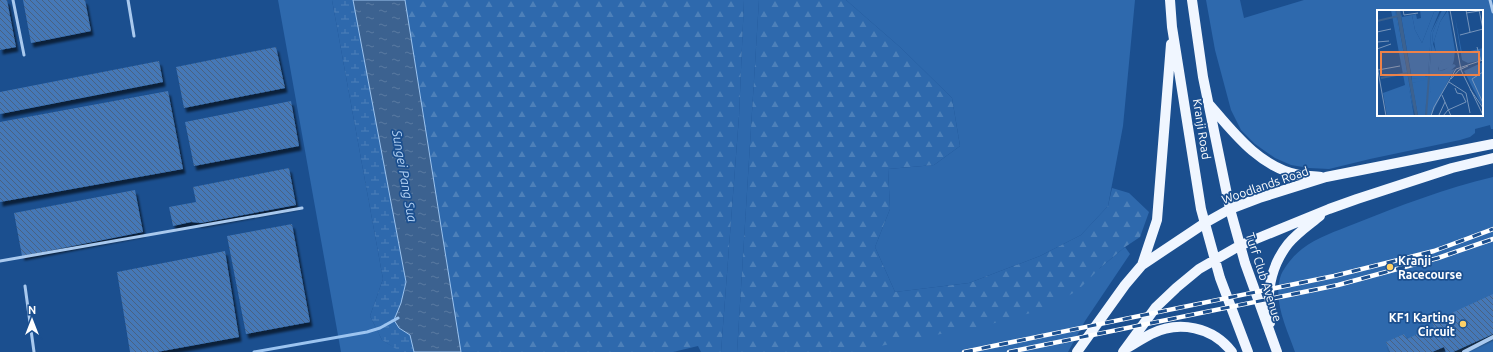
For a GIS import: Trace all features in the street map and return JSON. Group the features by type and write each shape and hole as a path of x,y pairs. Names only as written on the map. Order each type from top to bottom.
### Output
{"main road":[{"name":"Kranji Road","path":"1170,0 1172,26 1200,201 1215,261"},
{"name":"Kranji Road","path":"1192,0 1203,77 1230,209"},
{"path":"1142,265 1157,220 1172,26"},
{"path":"1208,103 1247,146 1269,163 1299,174 1326,177"},
{"name":"Woodlands Road","path":"1077,352 1125,285 1142,265 1205,223 1230,209 1259,198 1326,177 1493,144"},
{"path":"1124,351 1156,307 1176,288 1200,269 1239,246 1329,209 1452,168 1493,158"},
{"name":"Turf Club Avenue","path":"1230,209 1239,246 1275,347"},
{"path":"1275,347 1269,316 1269,288 1275,266 1288,244 1329,209"},
{"path":"1215,261 1248,352"},
{"path":"1124,351 1151,334 1163,330 1188,327 1203,330 1214,335 1225,343 1232,352"}],"street":[{"path":"1464,352 1493,337"}],"lane":[{"path":"13,0 24,55"},
{"path":"128,0 134,36"},
{"path":"1490,0 1493,12"},
{"path":"0,261 302,208"},
{"path":"25,286 34,352"}],"green space":[{"path":"278,0 332,0 383,279 370,316 382,340 397,349 396,352 341,352"},
{"path":"332,0 353,0 406,282 401,303 394,320 399,328 410,335 414,352 396,352 396,349 382,340 370,316 383,279"},
{"path":"405,0 744,0 739,116 721,352 701,352 698,346 673,352 461,352"},
{"path":"744,0 759,0 737,352 721,352 739,116"},
{"path":"759,0 846,0 901,48 952,98 960,146 934,165 888,169 890,209 875,247 895,292 969,283 1040,256 1081,235 1108,206 1112,188 1129,193 1149,212 1140,237 1125,247 1100,268 1077,291 1041,310 991,324 850,352 737,352"},
{"path":"846,0 1135,0 1123,126 1108,206 1081,235 1040,256 969,283 895,292 875,247 890,209 888,169 934,165 960,146 952,98 901,48"},
{"path":"1206,0 1240,0 1244,18 1304,0 1493,0 1493,129 1491,129 1490,125 1475,129 1475,133 1470,137 1460,140 1329,169 1309,168 1291,165 1275,158 1255,144 1241,130 1231,110 1215,50"},
{"name":"Kranji Racecourse","path":"1493,177 1493,352 1295,352 1279,304 1278,294 1281,275 1287,264 1299,251 1334,232 1388,211 1440,192"},
{"path":"1125,247 1130,254 1085,321 1068,352 846,352 950,331 1100,268"}],"water":[{"name":"Sungei Pang Sua","path":"353,0 405,0 461,352 414,352 410,335 399,328 394,320 401,303 406,282"}],"building":[{"path":"0,0 7,0 16,47 0,50"},
{"path":"23,0 85,0 91,31 31,43"},
{"path":"276,47 285,88 184,108 176,67"},
{"path":"159,61 163,82 0,114 0,92"},
{"path":"168,91 183,169 0,202 0,122"},
{"path":"291,101 299,146 194,166 185,122"},
{"path":"289,168 296,205 201,223 191,222 173,226 169,207 196,202 193,187"},
{"path":"135,190 143,232 22,256 14,213"},
{"path":"292,224 310,322 246,334 227,236"},
{"path":"225,251 239,337 157,352 130,352 117,272"},
{"name":"KF1 Karting Circuit","path":"1493,294 1493,334 1453,352 1446,352 1444,347 1432,352 1390,352 1386,342 1404,334 1407,339 1434,326 1432,322"}],"waterway":[{"path":"254,352 367,332 380,328 398,318"}],"railway":[{"path":"964,352 1334,276 1434,251 1493,229"},
{"path":"1009,352 1338,285 1438,258 1493,239"}],"place":[{"name":"Kranji Racecourse","path":"1390,267"},
{"name":"KF1 Karting Circuit","path":"1463,324"}]}
